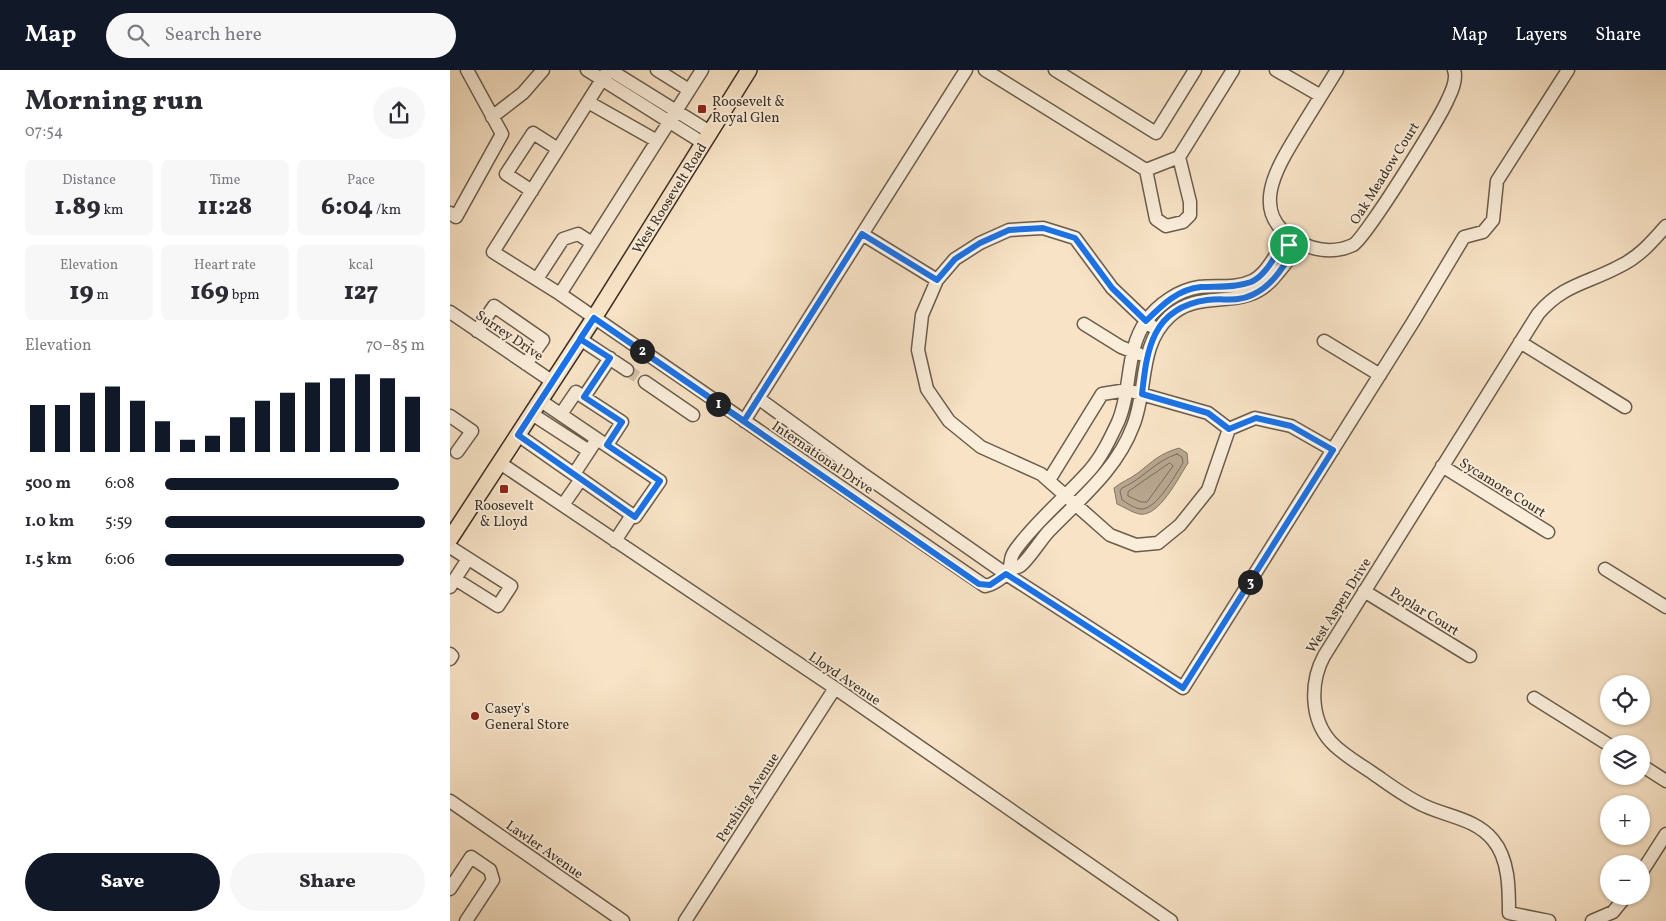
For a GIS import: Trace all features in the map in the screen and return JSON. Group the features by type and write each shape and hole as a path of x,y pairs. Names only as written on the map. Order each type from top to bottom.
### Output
{"main road":[{"name":"West Roosevelt Road","path":"450,539 605,301 749,70"}],"street":[{"path":"453,215 502,134 467,70"},
{"path":"492,117 523,93 543,70"},
{"path":"587,70 607,73 677,111 707,137"},
{"path":"657,70 689,90"},
{"path":"560,294 702,70"},
{"path":"744,421 966,70"},
{"path":"985,70 1146,170 1156,219 1166,226 1183,222 1190,215 1190,202 1179,157"},
{"path":"1055,70 1156,133 1195,70"},
{"path":"1146,170 1179,157 1233,70"},
{"path":"1276,70 1321,96"},
{"name":"Oak Meadow Court","path":"1337,70 1276,170 1270,192 1273,217 1290,241 1310,249 1332,251 1355,244 1372,224 1448,99 1456,75 1454,70"},
{"path":"758,398 860,472 1183,688 1380,375 1464,237 1483,232 1493,220 1497,181 1568,70"},
{"path":"558,149 533,133 506,174 532,191 607,73"},
{"path":"607,73 669,122 707,137"},
{"path":"588,102 657,141"},
{"name":"International Drive","path":"532,191 493,252 560,294 979,584 990,585 1008,571 1021,566 1037,543 1102,478 1119,455 1134,426 1142,394 1146,356 1156,330 1170,315 1189,304 1207,300 1234,300 1250,296 1262,289 1272,281 1291,254 1290,241"},
{"name":"West Aspen Drive","path":"1507,917 1509,885 1501,850 1490,836 1467,820 1412,800 1335,746 1324,733 1315,707 1314,685 1316,670 1538,314 1556,296 1569,287 1630,261 1652,243 1666,226"},
{"path":"1156,330 1112,288 1075,238 1043,228 1009,230 980,243 955,259 937,280 922,315 918,350 927,389 949,422 981,447 1041,474 1110,535 1136,545 1158,543 1180,526 1208,490 1229,429 1256,418 1291,426 1333,450"},
{"path":"537,280 563,239 578,234 592,242"},
{"path":"862,234 937,280"},
{"path":"1008,571 1009,558 1021,542 1090,470 1105,447 1118,421 1127,390 1134,343 1146,321 1160,306 1180,292 1199,287 1229,287 1251,281 1264,272 1281,247 1290,241"},
{"path":"477,331 494,306 543,340 526,364"},
{"name":"Surrey Drive","path":"450,312 553,382"},
{"path":"1084,324 1133,352 1146,356"},
{"path":"580,339 627,370"},
{"path":"1324,341 1380,375"},
{"path":"1520,342 1625,407"},
{"path":"584,397 610,358"},
{"path":"645,382 693,415"},
{"path":"1048,480 1102,394 1127,390 1142,394 1208,413 1229,429"},
{"path":"561,414 576,392 622,422 602,442 589,451 562,505"},
{"path":"518,435 635,517 660,481 541,400"},
{"path":"532,414 589,451"},
{"path":"450,416 472,430 452,454"},
{"name":"Lloyd Avenue","path":"500,463 835,688 1171,921"},
{"name":"Sycamore Court","path":"1442,466 1548,532"},
{"path":"615,540 632,514"},
{"path":"450,547 511,586 498,606 453,583 468,559"},
{"path":"1606,569 1666,607"},
{"name":"Poplar Court","path":"1364,591 1470,656"},
{"path":"450,654 452,656 450,660"},
{"name":"Pershing Avenue","path":"685,921 835,688"},
{"path":"1534,698 1600,739"},
{"path":"1650,770 1666,780"},
{"name":"Lawler Avenue","path":"450,801 623,921"},
{"path":"1650,859 1666,834"},
{"path":"450,889 471,857 490,870 493,880 466,921"},
{"path":"1592,921 1613,912 1619,905"},
{"path":"1507,917 1549,921"}],"water":[{"path":"1179,448 1187,453 1188,463 1161,504 1146,514 1139,514 1117,504 1114,488 1161,455"}],"tunnel":[{"path":"627,370 645,382"}],"place":[{"name":"Roosevelt & Royal Glen","path":"702,109"},
{"name":"Roosevelt & Lloyd","path":"504,489"},
{"name":"Casey's General Store","path":"475,716"}],"route":[{"path":"1289,245 1281,247 1264,272 1251,281 1229,287 1199,287 1180,292 1160,306 1146,321 1112,288 1075,238 1043,228 1009,230 980,243 955,259 937,280 862,234 744,421 594,318 518,435 635,517 660,481 607,445 622,422 584,397 610,358 580,339 594,318 979,584 990,585 1006,574 1183,688 1333,450 1291,426 1256,418 1229,429 1208,413 1142,394 1146,356 1156,330 1170,315 1189,304 1207,300 1234,300 1250,296 1262,289 1272,281 1291,254 1289,245"}]}
